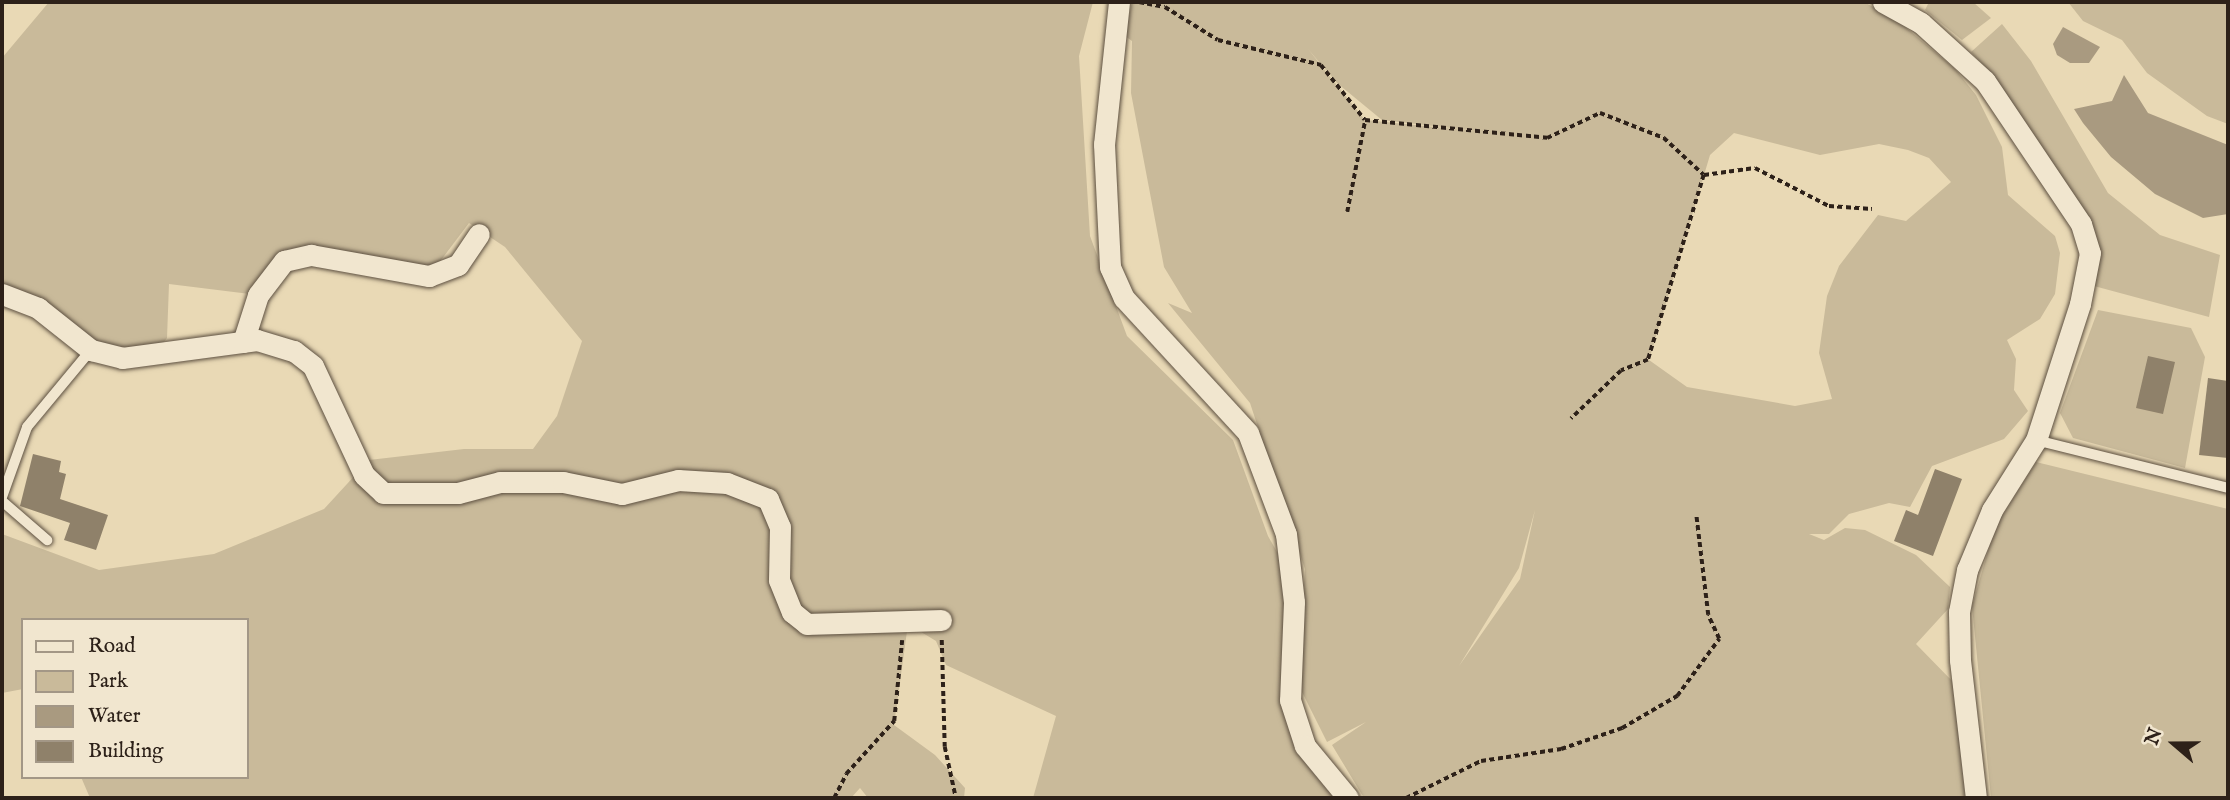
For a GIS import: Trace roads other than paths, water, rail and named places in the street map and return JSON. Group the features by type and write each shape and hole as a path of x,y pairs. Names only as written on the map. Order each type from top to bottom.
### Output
{"street":[{"path":"1119,2 1104,144 1110,267 1124,298 1248,433 1286,534 1294,602 1290,700 1314,761 1348,798"},
{"path":"1883,2 1921,23 1985,81 2081,224 2091,253 2080,304 2036,440 1977,541 1959,612 1976,798"},
{"path":"243,342 258,295 284,261 310,255 429,276 458,265 478,234"},
{"path":"2,294 38,308 91,350 122,358 257,340 294,351 313,366 364,475 383,493 458,493 513,482 564,482 622,494 678,480 727,483 768,499 780,527 779,580 792,612 807,624 941,620"}],"lane":[{"path":"47,540 2,499 6,472 27,427 91,350"},
{"path":"2036,440 2228,488"}],"water":[{"path":"2063,27 2100,47 2089,63 2070,63 2057,55 2053,44"},
{"path":"2124,75 2148,113 2228,145 2228,214 2203,218 2155,194 2111,157 2083,123 2074,109 2112,101"}]}
